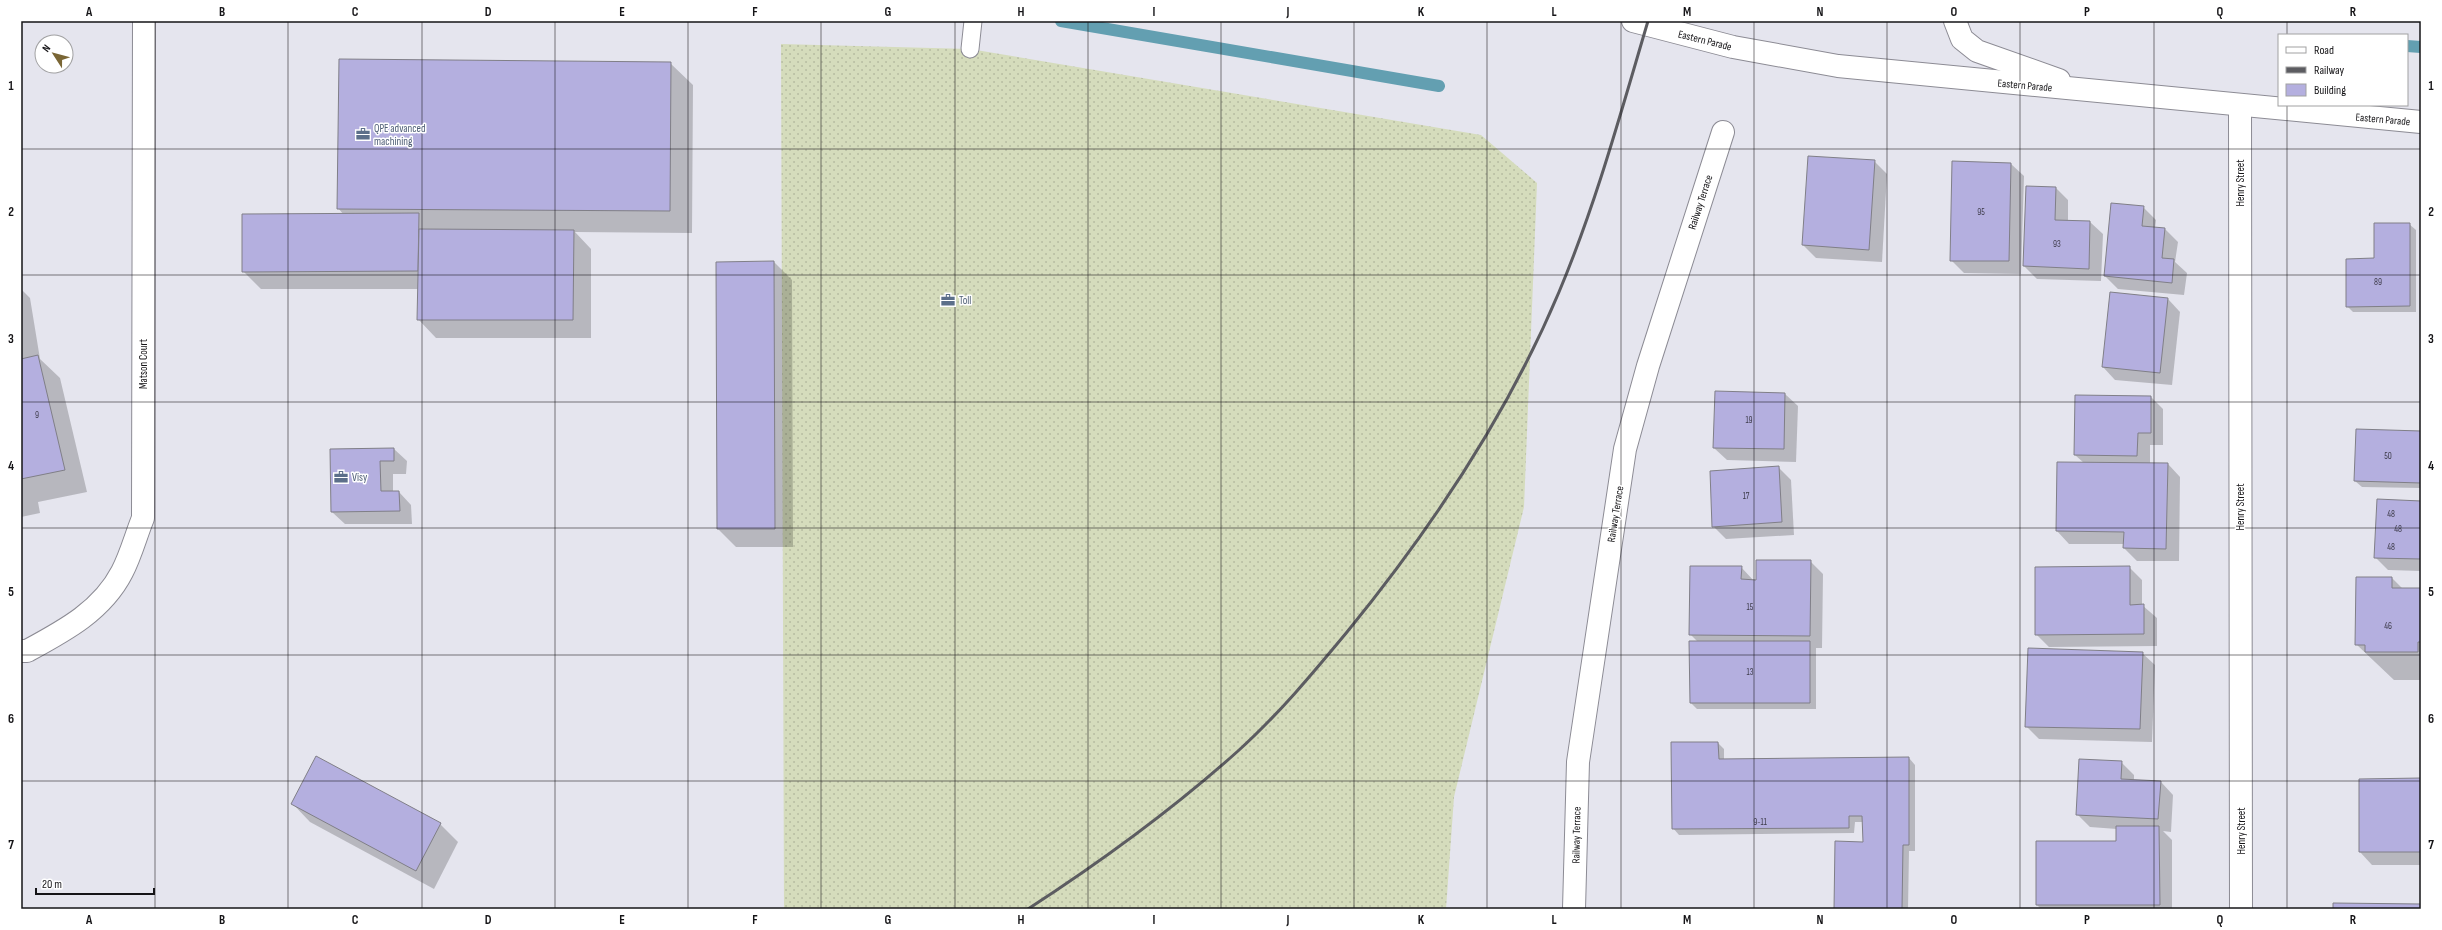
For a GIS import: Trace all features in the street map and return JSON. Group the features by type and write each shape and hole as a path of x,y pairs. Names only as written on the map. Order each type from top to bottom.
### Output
{"street":[{"name":"Matson Court","path":"21,651 27,651 60,634 96,608 122,572 143,518 144,21"},
{"name":"Eastern Parade","path":"1633,21 1733,47 1838,66 2090,92 2421,122"},
{"path":"1955,21 1962,39 1977,51 2090,92"},
{"name":"Henry Street","path":"2240,106 2241,909"},
{"name":"Railway Terrace","path":"1574,909 1578,762 1625,449 1648,366 1723,132"}],"lane":[{"path":"970,49 973,21"}],"green space":[{"path":"781,44 970,49 1481,135 1537,183 1524,507 1454,797 1446,909 784,909"}],"building":[{"path":"339,59 671,62 670,211 337,209"},
{"path":"1808,156 1875,160 1869,250 1802,245"},
{"path":"1952,161 2011,163 2009,261 1950,261"},
{"path":"2026,186 2056,187 2055,220 2090,221 2089,269 2023,266"},
{"path":"2111,203 2144,206 2142,226 2165,228 2162,258 2174,259 2172,283 2104,276"},
{"path":"419,213 418,271 242,272 242,214"},
{"path":"2374,223 2410,223 2410,306 2346,307 2346,259 2374,258"},
{"path":"419,229 574,230 573,320 417,320"},
{"path":"774,261 775,529 717,529 716,262"},
{"path":"2110,292 2168,298 2160,373 2102,367"},
{"path":"38,355 65,470 21,479 21,359"},
{"path":"1715,391 1785,393 1784,449 1713,448"},
{"path":"2075,395 2151,396 2151,433 2138,433 2137,456 2074,455"},
{"path":"2356,429 2421,431 2421,483 2354,481"},
{"path":"394,448 394,461 380,461 381,491 399,491 400,511 331,512 330,449"},
{"path":"2057,462 2168,463 2166,549 2123,548 2124,532 2056,531"},
{"path":"1779,466 1782,522 1712,527 1710,471"},
{"path":"2377,499 2421,501 2421,559 2374,558"},
{"path":"1756,560 1811,560 1810,636 1689,635 1690,566 1742,566 1741,579 1756,580"},
{"path":"2130,566 2130,605 2144,604 2144,634 2035,635 2035,567"},
{"path":"2356,577 2392,577 2392,588 2421,588 2421,642 2418,642 2418,652 2365,652 2365,645 2355,645"},
{"path":"1689,641 1810,641 1810,703 1690,703"},
{"path":"2028,648 2143,652 2140,729 2025,727"},
{"path":"1671,742 1718,742 1719,759 1909,757 1909,845 1903,845 1902,909 1834,909 1835,841 1863,842 1862,816 1849,816 1849,828 1672,829"},
{"path":"316,756 441,823 416,871 291,804"},
{"path":"2079,759 2122,761 2121,779 2161,781 2158,819 2076,815"},
{"path":"2421,778 2421,852 2359,852 2359,779"},
{"path":"2116,826 2159,826 2160,905 2036,905 2036,841 2116,841"},
{"path":"2333,903 2421,904 2421,909 2333,909"}],"waterway":[{"path":"1061,21 1439,86"},
{"path":"2408,46 2421,47"}],"railway":[{"path":"1028,909 1136,834 1188,794 1253,737 1295,693 1347,632 1409,552 1438,511 1465,470 1516,383 1559,292 1596,192 1618,124 1648,21"}],"place":[{"name":"QPE advanced machining","path":"363,134"},
{"name":"Toll","path":"948,300"},
{"name":"Visy","path":"341,477"}]}
